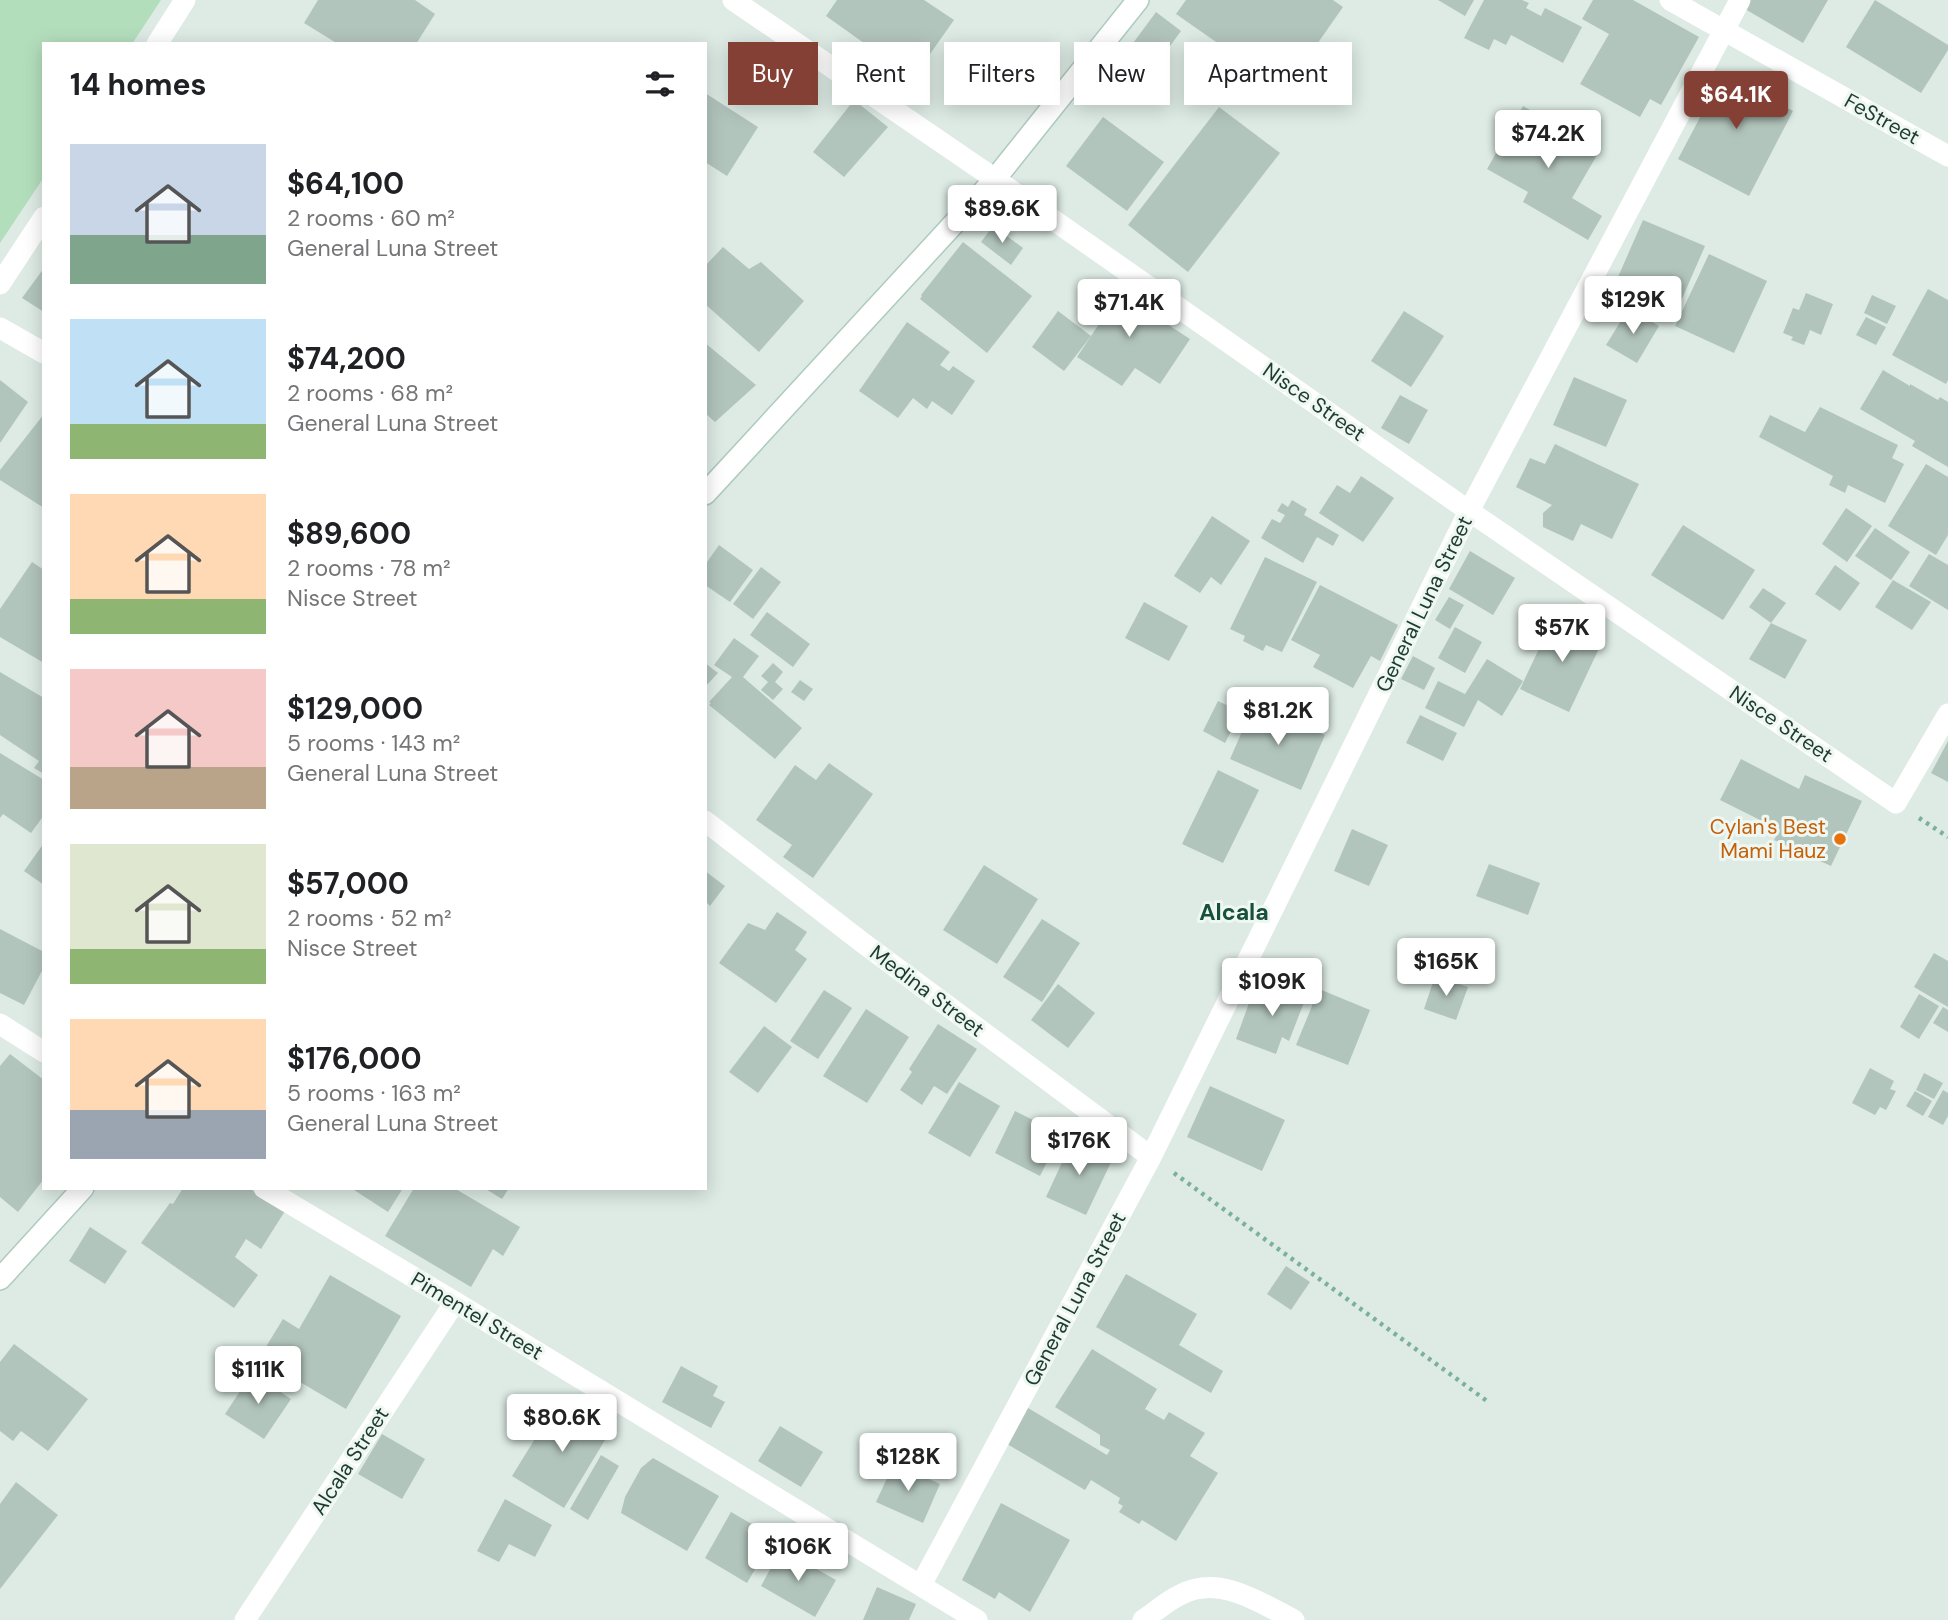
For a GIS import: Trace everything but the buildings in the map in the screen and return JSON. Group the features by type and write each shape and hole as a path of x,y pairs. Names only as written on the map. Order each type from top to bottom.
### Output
{"street":[{"path":"158,42 185,0"},
{"name":"Nisce Street","path":"733,0 995,179 1469,511 1896,803 1948,714"},
{"path":"707,492 995,179 1138,0"},
{"name":"FeStreet","path":"1670,0 1948,156"},
{"name":"General Luna Street","path":"921,1585 1152,1157 1469,511 1740,0"},
{"path":"0,284 42,220"},
{"path":"0,328 42,352"},
{"name":"Medina Street","path":"707,823 863,943 1152,1157"},
{"path":"0,1024 42,1051"},
{"path":"0,1279 81,1190"},
{"name":"Pimentel Street","path":"267,1190 977,1620"},
{"name":"Alcala Street","path":"245,1620 455,1302"},
{"path":"1143,1620 1181,1594 1206,1586 1228,1588 1294,1620"}],"path":[{"path":"1152,1157 1487,1401"}],"green space":[{"path":"0,0 161,0 133,42 42,42 42,180 0,243"}],"place":[{"name":"Cylan's Best Mami Hauz","path":"1840,839"}],"district":[{"name":"Alcala","path":"1234,912"}]}
